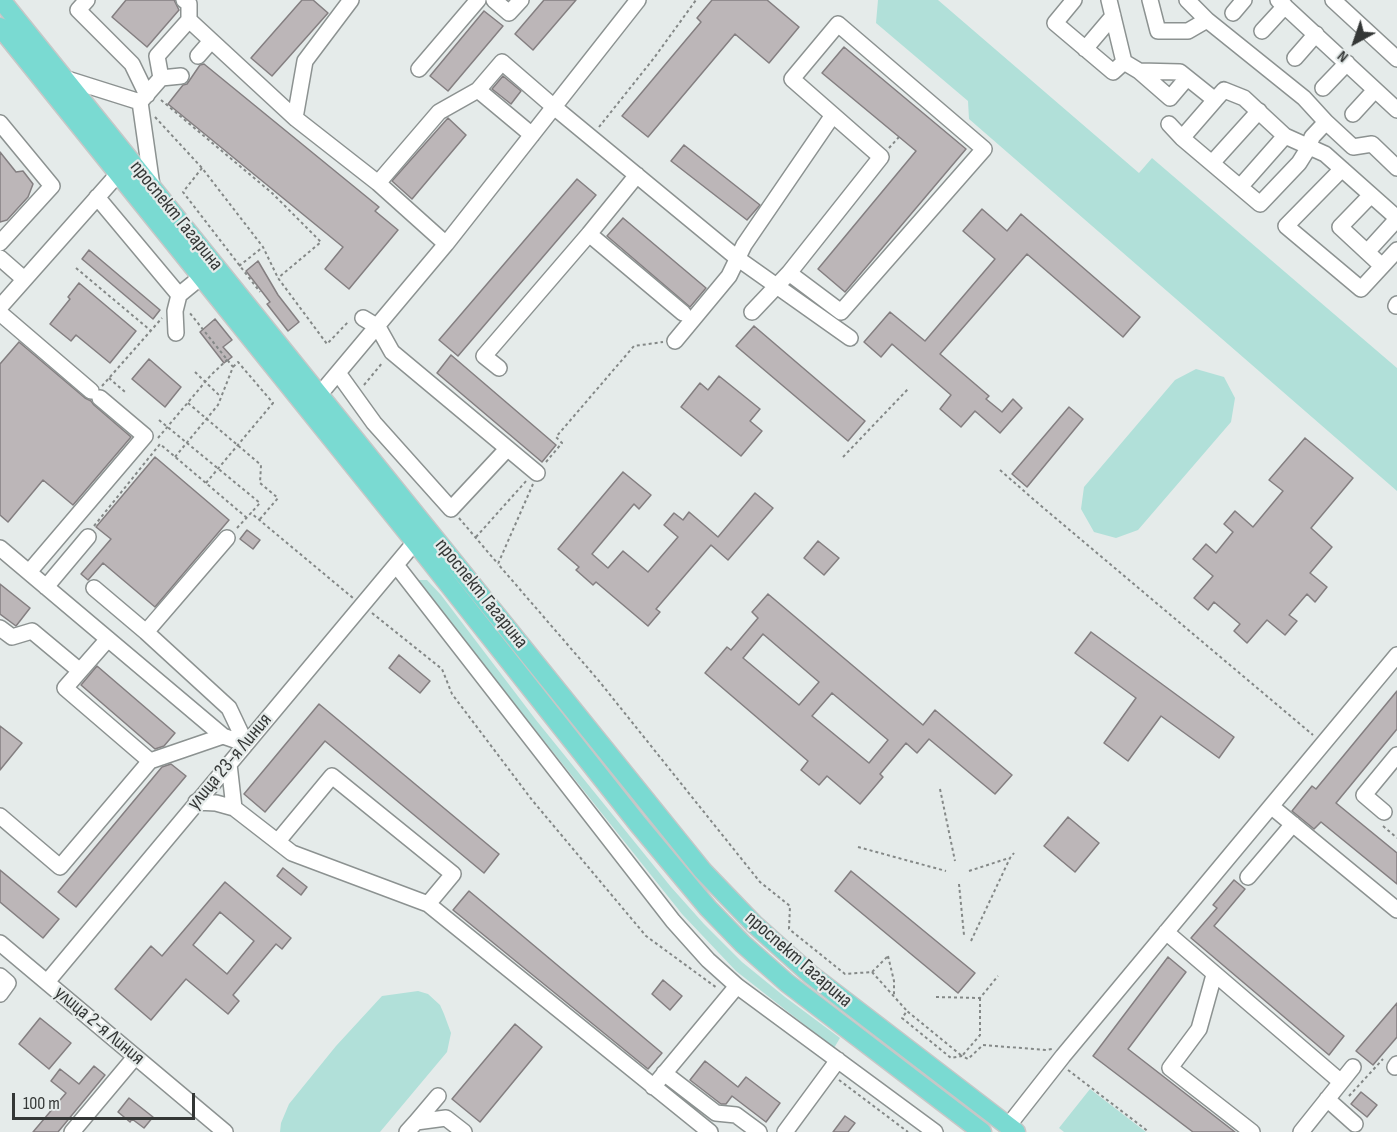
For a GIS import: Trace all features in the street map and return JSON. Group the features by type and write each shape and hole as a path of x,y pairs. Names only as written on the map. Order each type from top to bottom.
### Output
{"main road":[{"name":"проспект Гагарина","path":"1,0 703,871 754,924 810,974 1012,1129"},
{"name":"проспект Гагарина","path":"0,27 415,542 638,824 708,908 743,944 787,982 982,1132"},
{"path":"118,174 132,162"},
{"path":"305,407 320,394"}],"street":[{"path":"87,0 78,10 132,64 146,96 152,186"},
{"path":"161,78 157,56 189,20 189,4 184,0"},
{"path":"295,118 305,61 351,0"},
{"path":"419,69 478,0"},
{"path":"494,0 509,13 520,0"},
{"path":"320,394 446,244 638,0"},
{"path":"1074,0 1055,23 1113,72 1124,62"},
{"path":"1109,0 1124,62 1139,71 1170,98 1187,78"},
{"path":"1187,0 1207,20 1304,98 1353,147 1372,144 1397,168"},
{"path":"1233,13 1244,0"},
{"path":"1334,0 1397,59"},
{"path":"1153,1 1158,31 1188,31 1207,20"},
{"path":"1262,32 1282,3 1397,110"},
{"path":"1085,48 1113,16"},
{"path":"189,20 295,118 378,183 446,244"},
{"path":"752,312 789,273 881,157 792,79 838,24 984,149 841,312 789,273"},
{"path":"1294,58 1316,34"},
{"path":"198,56 211,41"},
{"path":"378,183 439,112 478,90 502,62 737,258 850,338"},
{"path":"1323,88 1347,63"},
{"path":"1139,71 1180,72 1215,100"},
{"path":"146,96 161,78 180,76"},
{"path":"64,78 146,96"},
{"path":"478,90 532,135"},
{"path":"1182,138 1224,90 1245,98 1285,136 1325,154 1397,219 1367,252"},
{"path":"1353,114 1376,90"},
{"path":"1212,163 1259,111"},
{"path":"675,341 729,276 744,245 833,116"},
{"path":"1169,124 1182,138 1260,204 1299,164 1312,137 1326,122"},
{"path":"0,123 52,186 0,243"},
{"path":"1240,187 1285,136"},
{"path":"1342,169 1286,226 1361,289 1397,250"},
{"path":"0,307 118,174"},
{"path":"499,368 484,356 637,175"},
{"path":"1371,195 1340,227 1382,266"},
{"path":"97,197 179,295"},
{"path":"589,234 683,313"},
{"path":"0,258 24,279"},
{"path":"176,333 175,311 179,295 201,277"},
{"path":"0,314 26,340 97,392 145,436 95,490 29,572"},
{"path":"359,316 378,327 392,352 537,473"},
{"path":"338,373 374,423 451,509 507,449"},
{"path":"46,587 88,537"},
{"path":"146,632 227,538"},
{"name":"улица 23-я Линия","path":"47,982 415,542"},
{"path":"0,548 223,736 246,744"},
{"path":"396,565 673,921 733,991 833,1066 935,1132"},
{"path":"94,588 229,708 246,744"},
{"path":"0,628 12,637 32,631 80,671"},
{"path":"108,639 65,688 150,761"},
{"path":"1012,1129 1056,1055 1166,932 1397,655"},
{"path":"0,816 60,867 150,761 223,736"},
{"path":"1384,812 1364,795 1397,756"},
{"path":"229,764 234,808"},
{"path":"278,841 332,776 453,874 428,904"},
{"path":"196,802 216,803 234,808 292,853 428,904 710,1132"},
{"path":"1272,807 1397,910"},
{"path":"1248,877 1293,824"},
{"path":"1166,932 1341,1082"},
{"name":"улица 2-я Линия","path":"3,951 47,982 223,1132"},
{"path":"1214,975 1199,1029 1170,1068 1252,1132"},
{"path":"0,976 8,983 0,994"},
{"path":"653,1087 733,991"},
{"path":"72,1132 135,1057"},
{"path":"785,1132 833,1066"},
{"path":"1301,1132 1332,1103 1341,1082 1353,1067"},
{"path":"664,1073 716,1113 736,1115 759,1132"},
{"path":"411,1127 438,1096"},
{"path":"1332,1103 1355,1124"},
{"path":"411,1127 446,1118 464,1132"}],"path":[{"path":"591,136 654,58 696,0"},
{"path":"146,96 166,127 202,168 263,247 278,278 327,344 359,316"},
{"path":"146,96 272,192 321,242 278,278"},
{"path":"202,168 183,192 260,292"},
{"path":"239,266 263,247"},
{"path":"76,268 150,330"},
{"path":"189,312 233,367"},
{"path":"97,392 144,337"},
{"path":"498,564 537,473 562,443 556,437 634,346 675,341"},
{"path":"359,391 392,352"},
{"path":"175,457 218,405 233,367 238,362 273,403 206,483"},
{"path":"195,372 221,398"},
{"path":"109,378 125,392"},
{"path":"843,457 908,389"},
{"path":"188,403 261,465 260,483 278,498 260,520"},
{"path":"159,420 260,503 227,538"},
{"path":"96,522 160,444 247,518"},
{"path":"1000,470 1324,744"},
{"path":"476,537 526,480 537,473"},
{"path":"451,509 599,681 753,874 790,906 789,929 845,974 872,972 888,956 894,981 894,998"},
{"path":"251,513 442,669 452,694 525,791 646,936 733,991"},
{"path":"940,789 955,861"},
{"path":"858,847 946,871"},
{"path":"970,941 1014,853"},
{"path":"969,871 1010,858"},
{"path":"959,884 964,935"},
{"path":"872,972 894,998 962,1056 968,1059 983,1045"},
{"path":"908,1011 902,1018 906,1023 951,1058 962,1056 980,1035 980,998 998,976"},
{"path":"936,997 980,998"},
{"path":"976,1039 983,1045 1046,1050 1056,1055 1149,1132"},
{"path":"1332,1103 1364,1081 1384,1058 1396,1065"},
{"path":"833,1066 908,1132"}],"shaded area":[{"path":"878,0 938,0 1139,173 1152,158 1397,368 1397,491 969,119 968,101 876,23"},
{"path":"1196,369 1224,377 1235,398 1231,422 1138,530 1116,538 1094,532 1081,509 1084,487 1175,380"},
{"path":"416,580 427,580 441,595 536,720 671,887 704,924 742,962 840,1038 834,1048 736,971 682,914"},
{"path":"418,991 428,994 440,1005 451,1033 447,1052 380,1132 280,1132 281,1123 289,1104 336,1046 382,996"},
{"path":"1090,1089 1146,1132 1064,1132 1059,1128"}],"building":[{"path":"126,0 174,0 179,10 147,47 112,17"},
{"path":"302,0 313,0 328,13 272,76 251,58"},
{"path":"544,0 576,0 533,50 515,34"},
{"path":"712,0 767,0 799,27 769,63 735,34 648,137 622,116 701,22 697,18"},
{"path":"484,11 503,26 448,91 430,76"},
{"path":"844,47 966,149 845,292 818,269 916,151 822,73"},
{"path":"204,64 379,207 375,211 398,230 349,289 325,269 343,247 168,104 183,85 187,84 200,65"},
{"path":"503,76 521,91 511,104 492,89"},
{"path":"448,118 466,135 412,199 392,181"},
{"path":"684,145 760,205 747,220 671,161"},
{"path":"0,152 16,172 23,171 33,184 28,197 7,220 0,222"},
{"path":"577,179 596,195 458,356 439,340"},
{"path":"982,209 1007,231 1021,214 1140,317 1123,337 1027,254 940,354 989,396 986,399 1002,412 1013,399 1022,408 1000,433 975,411 961,427 940,409 951,395 892,344 881,357 864,342 890,312 925,341 995,259 963,231"},
{"path":"623,218 706,288 690,307 607,236"},
{"path":"89,250 160,310 153,319 82,259"},
{"path":"258,261 278,295 299,322 288,331 267,304 270,302 246,271"},
{"path":"79,283 136,331 110,363 76,335 71,341 50,324 70,299 68,297"},
{"path":"215,319 232,340 223,347 232,357 224,363 200,332"},
{"path":"754,326 865,421 848,441 736,346"},
{"path":"19,342 131,437 73,505 43,480 8,522 0,515 0,364"},
{"path":"451,355 556,445 542,462 437,373"},
{"path":"149,359 181,387 165,407 132,379"},
{"path":"719,376 760,409 750,421 762,431 741,456 681,407 700,383 708,390"},
{"path":"1069,407 1083,419 1027,487 1012,474"},
{"path":"1305,438 1353,478 1311,528 1332,547 1310,573 1327,587 1315,602 1307,594 1289,615 1297,621 1285,635 1267,620 1247,643 1234,631 1240,624 1214,602 1208,610 1194,598 1213,576 1193,559 1206,544 1216,553 1233,532 1224,524 1235,511 1253,527 1283,491 1269,480"},
{"path":"155,457 229,520 155,607 103,563 88,580 81,574 111,539 96,527"},
{"path":"623,472 651,495 639,509 634,504 592,554 608,568 623,551 648,572 678,537 664,525 674,513 683,520 689,512 718,537 755,493 773,508 728,560 711,545 656,609 660,612 648,626 596,582 593,585 576,570 579,567 558,549"},
{"path":"247,530 260,540 253,549 240,539"},
{"path":"818,541 839,558 824,575 804,558"},
{"path":"0,584 30,608 16,626 0,614"},
{"path":"768,594 923,725 935,710 1012,775 995,794 929,739 917,753 906,743 880,774 883,777 860,804 827,776 819,785 801,770 808,761 705,673 727,647 731,650 758,618 752,612","holes":["763,634 819,682 799,705 743,658","832,693 888,740 869,763 812,716"]},
{"path":"1091,632 1234,737 1219,758 1161,716 1128,761 1104,743 1136,698 1075,653"},
{"path":"399,655 430,681 420,693 389,668"},
{"path":"97,666 175,733 164,746 155,749 81,685"},
{"path":"1397,691 1397,729 1336,803 1397,853 1397,884 1321,822 1314,829 1292,811 1312,786 1316,789"},
{"path":"319,704 499,854 484,873 325,741 265,812 244,794"},
{"path":"0,726 22,743 0,770"},
{"path":"171,764 186,776 76,907 58,892 162,767"},
{"path":"1068,817 1099,843 1075,872 1044,846"},
{"path":"283,868 307,887 301,895 277,876"},
{"path":"0,870 59,919 43,938 0,902"},
{"path":"851,871 975,973 958,993 835,891"},
{"path":"1234,880 1245,889 1214,926 1344,1036 1329,1055 1191,938 1217,908 1213,905"},
{"path":"225,882 291,938 282,949 276,944 233,995 239,1001 228,1014 186,979 151,1020 115,989 151,946 162,956","holes":["220,912 254,941 227,974 193,945"]},
{"path":"469,891 662,1053 648,1069 453,910"},
{"path":"1168,957 1186,972 1128,1049 1235,1132 1193,1132 1093,1056"},
{"path":"663,980 682,996 670,1010 652,994"},
{"path":"1397,1003 1397,1037 1373,1065 1356,1051"},
{"path":"40,1018 71,1043 49,1069 19,1044"},
{"path":"515,1024 542,1047 480,1122 452,1099"},
{"path":"705,1061 738,1087 746,1077 780,1103 766,1122 732,1096 726,1104 721,1104 690,1080"},
{"path":"94,1066 105,1075 58,1132 33,1132 66,1093 51,1081 60,1069 79,1084"},
{"path":"1361,1092 1377,1105 1367,1117 1351,1104"},
{"path":"129,1098 153,1117 144,1128 132,1119 130,1122 118,1112"},
{"path":"845,1116 855,1123 848,1132 833,1132"}]}
